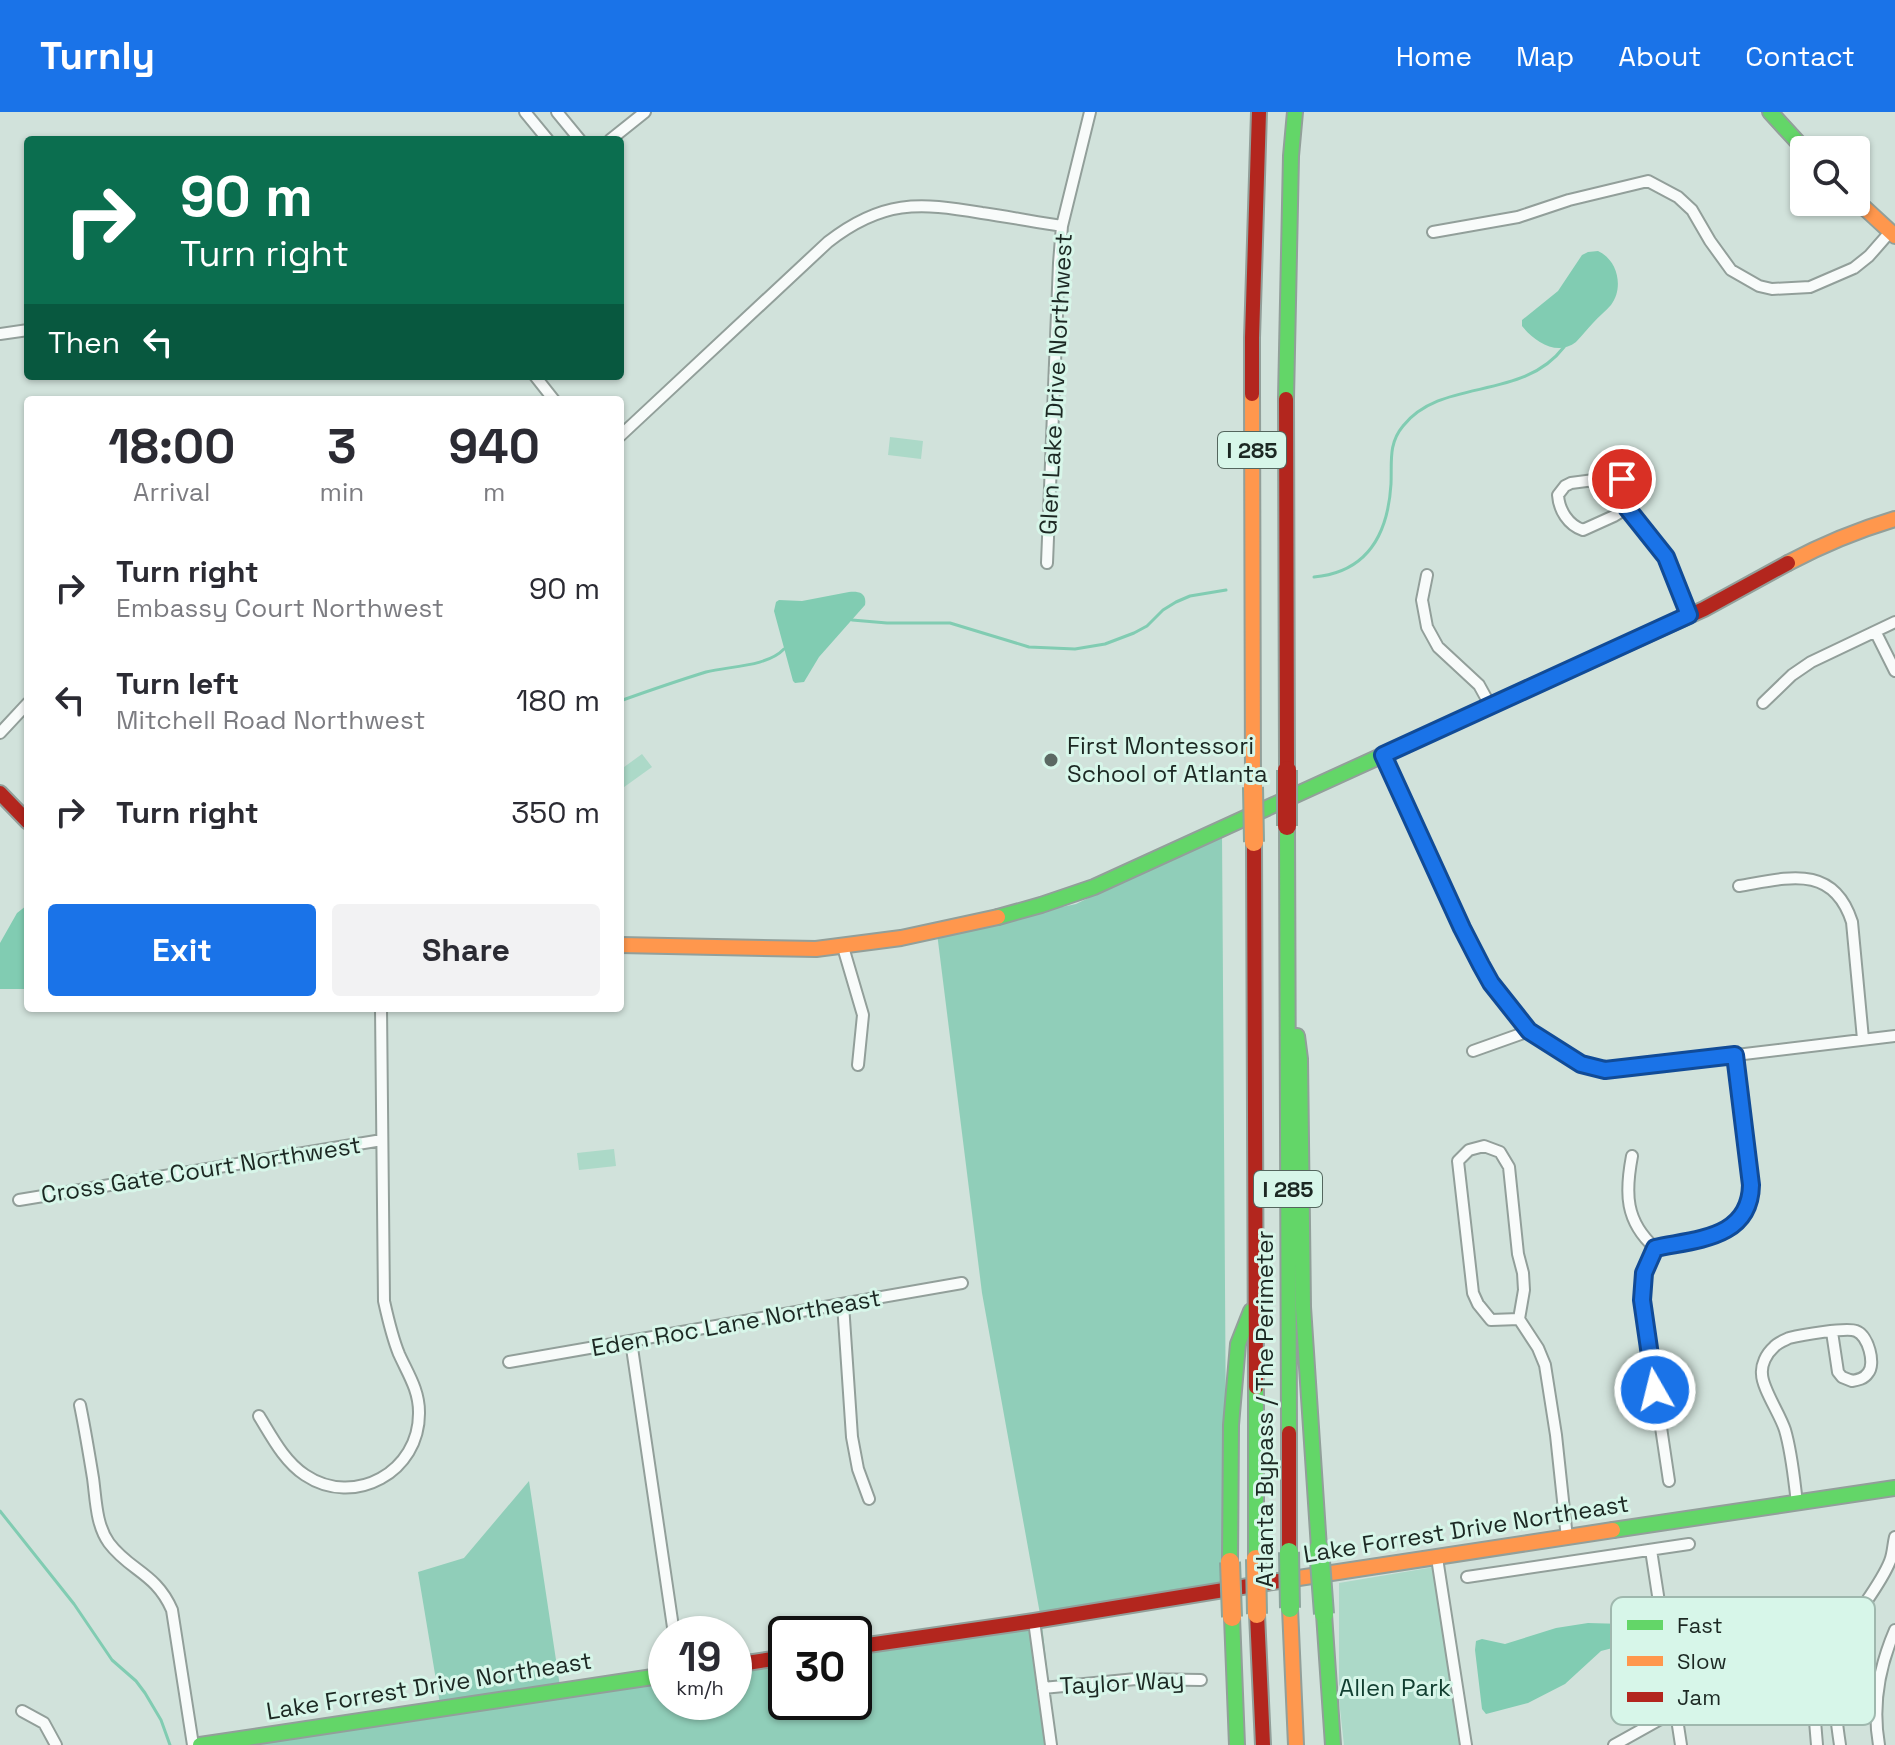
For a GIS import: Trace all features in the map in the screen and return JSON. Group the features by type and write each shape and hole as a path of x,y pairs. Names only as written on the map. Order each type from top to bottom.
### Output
{"main road":[{"name":"Atlanta Bypass / The Perimeter","path":"1259,112 1252,338 1254,1301 1257,1614 1263,1745"},
{"name":"Atlanta Bypass / The Perimeter","path":"1295,112 1286,324 1289,1552 1296,1745"},
{"path":"1770,112 1792,136"},
{"path":"1870,213 1892,234"},
{"path":"624,945 843,947 914,936 1004,916 1062,899 1689,615 1810,551 1895,519"},
{"path":"0,793 24,818"},
{"path":"1287,957 1300,1059 1303,1307 1333,1745"},
{"path":"1237,1745 1230,1562 1231,1425 1238,1344 1254,1301"},
{"name":"Lake Forrest Drive Northeast","path":"872,1644 1895,1488"},
{"name":"Lake Forrest Drive Northeast","path":"200,1745 648,1678"}],"street":[{"path":"525,112 545,136"},
{"path":"557,112 577,136"},
{"path":"615,136 645,112"},
{"name":"Glen Lake Drive Northwest","path":"1047,563 1055,319 1062,226 1090,112"},
{"path":"1433,232 1518,217 1581,197 1648,181 1678,197 1692,210 1731,270 1759,286 1772,289 1810,287 1854,268 1892,234"},
{"path":"624,432 828,242 861,220 893,208 927,205 1062,226"},
{"path":"0,334 24,331"},
{"path":"538,380 551,396"},
{"path":"1627,508 1583,530 1567,519 1558,495 1571,483 1622,479 1629,490 1627,508 1666,557 1689,615"},
{"path":"1427,575 1422,600 1427,627 1438,647 1479,685 1490,705"},
{"path":"1763,703 1792,675 1811,662 1895,622"},
{"path":"1876,633 1895,671"},
{"path":"0,733 24,707"},
{"path":"1383,755 1462,928 1491,983 1529,1031 1581,1064 1605,1070 1895,1036"},
{"path":"1739,886 1804,877 1826,884 1840,897 1848,908 1852,922 1863,1039"},
{"path":"843,947 863,1015 858,1065"},
{"path":"259,1416 295,1466 313,1480 333,1486 359,1487 381,1480 400,1465 412,1446 419,1422 418,1396 393,1338 384,1301 381,1012"},
{"path":"1473,1051 1529,1031"},
{"path":"1655,1248 1724,1232 1738,1222 1748,1207 1751,1185 1735,1055"},
{"name":"Cross Gate Court Northwest","path":"19,1200 382,1140"},
{"path":"1522,1323 1491,1320 1473,1293 1458,1161 1476,1147 1484,1146 1500,1152 1509,1167 1518,1254 1523,1273 1522,1323 1545,1365 1567,1538"},
{"path":"1632,1156 1630,1210 1639,1232 1655,1248"},
{"path":"1655,1248 1644,1273 1642,1300 1669,1481"},
{"name":"Eden Roc Lane Northeast","path":"509,1362 962,1283"},
{"path":"843,1304 852,1437 858,1469 869,1499"},
{"path":"1797,1503 1785,1430 1762,1380 1761,1371 1773,1347 1787,1339 1832,1332 1847,1330 1857,1331 1868,1343 1869,1373 1852,1381 1842,1377 1838,1372 1832,1332"},
{"path":"631,1341 671,1616"},
{"path":"80,1405 103,1533 116,1551 158,1586 172,1610 193,1745"},
{"path":"1869,1597 1890,1561 1895,1537"},
{"path":"1467,1577 1689,1544"},
{"path":"1651,1550 1658,1597"},
{"path":"1437,1558 1466,1745"},
{"path":"1034,1621 1051,1745"},
{"path":"1879,1745 1876,1711 1880,1673 1895,1630"},
{"name":"Taylor Way","path":"1043,1688 1136,1679 1201,1680"},
{"path":"22,1711 44,1723 56,1745"},
{"path":"1614,1745 1650,1725"},
{"path":"1678,1725 1681,1745"},
{"path":"1815,1725 1817,1745"},
{"path":"1838,1725 1840,1745"}],"green space":[{"path":"890,437 923,441 921,459 888,455"},
{"path":"642,754 652,767 624,787 624,767"},
{"path":"614,1149 616,1166 579,1170 577,1153"},
{"name":"Allen Park","path":"1434,1567 1460,1745 1344,1745 1339,1700 1339,1583"}],"shaded area":[{"path":"1598,251 1610,261 1617,275 1617,291 1611,305 1569,346 1561,348 1539,342 1522,326 1522,320 1558,291 1582,255"},
{"path":"849,592 862,594 865,605 819,657 804,682 795,683 774,611 776,602 802,601"},
{"path":"1222,833 1227,1588 1042,1625 982,1293 937,933 1076,904"},
{"path":"24,908 24,989 0,989 0,943 17,913"},
{"path":"529,1481 561,1693 648,1681 648,1720 752,1720 752,1666 768,1664 768,1720 872,1720 872,1649 1042,1625 1056,1745 206,1745 441,1710 418,1572 464,1558"},
{"path":"1588,1623 1611,1624 1611,1648 1601,1651 1565,1684 1528,1703 1486,1714 1482,1709 1476,1641 1482,1639 1505,1644 1556,1628"}],"waterway":[{"path":"1314,577 1349,567 1372,547 1380,534 1389,502 1395,440 1403,426 1419,411 1460,394 1527,376 1547,364 1564,347"},
{"path":"852,620 950,623 1029,647 1075,649 1105,644 1134,633 1147,626 1163,610 1190,596 1226,590"},
{"path":"624,700 706,672 758,663 784,649"},
{"path":"0,1511 74,1604 112,1660 145,1693 161,1720 170,1745"}],"traffic: fast":[{"path":"1286,399 1291,156 1295,112"},
{"path":"1770,112 1792,136"},
{"path":"998,917 1094,887 1565,672"},
{"path":"1287,826 1289,1433"},
{"path":"1297,1036 1300,1059 1303,1307 1319,1548"},
{"path":"1230,1562 1231,1425 1238,1344 1251,1311"},
{"path":"1256,1387 1256,1559"},
{"path":"1613,1530 1895,1488"},
{"path":"1319,1548 1324,1614"},
{"path":"1289,1552 1290,1608"},
{"path":"1324,1614 1333,1745"},
{"path":"1232,1617 1237,1745"},
{"path":"200,1745 648,1678"}],"traffic: slow":[{"path":"1870,213 1895,236"},
{"path":"1252,394 1253,787"},
{"path":"1788,563 1840,538 1895,519"},
{"path":"1253,787 1254,842"},
{"path":"624,945 816,949 901,938 998,917"},
{"path":"1279,1581 1613,1530"},
{"path":"1256,1559 1257,1614"},
{"path":"1230,1562 1232,1617"},
{"path":"1290,1608 1296,1745"}],"traffic: jam":[{"path":"1252,394 1259,112"},
{"path":"1286,399 1287,770"},
{"path":"1565,672 1704,609 1788,563"},
{"path":"1287,770 1287,826"},
{"path":"0,793 24,818"},
{"path":"1254,842 1256,1387"},
{"path":"1289,1433 1289,1552"},
{"path":"872,1644 1279,1581"},
{"path":"1257,1614 1263,1745"},
{"path":"752,1662 768,1660"}],"place":[{"name":"First Montessori School of Atlanta","path":"1051,760"}],"route":[{"path":"1622,479 1629,490 1627,508 1666,557 1689,615 1383,755 1481,965 1491,983 1529,1031 1581,1064 1605,1070 1735,1055 1751,1196 1738,1222 1724,1232 1655,1248 1649,1259 1644,1273 1642,1300 1655,1390"}]}
